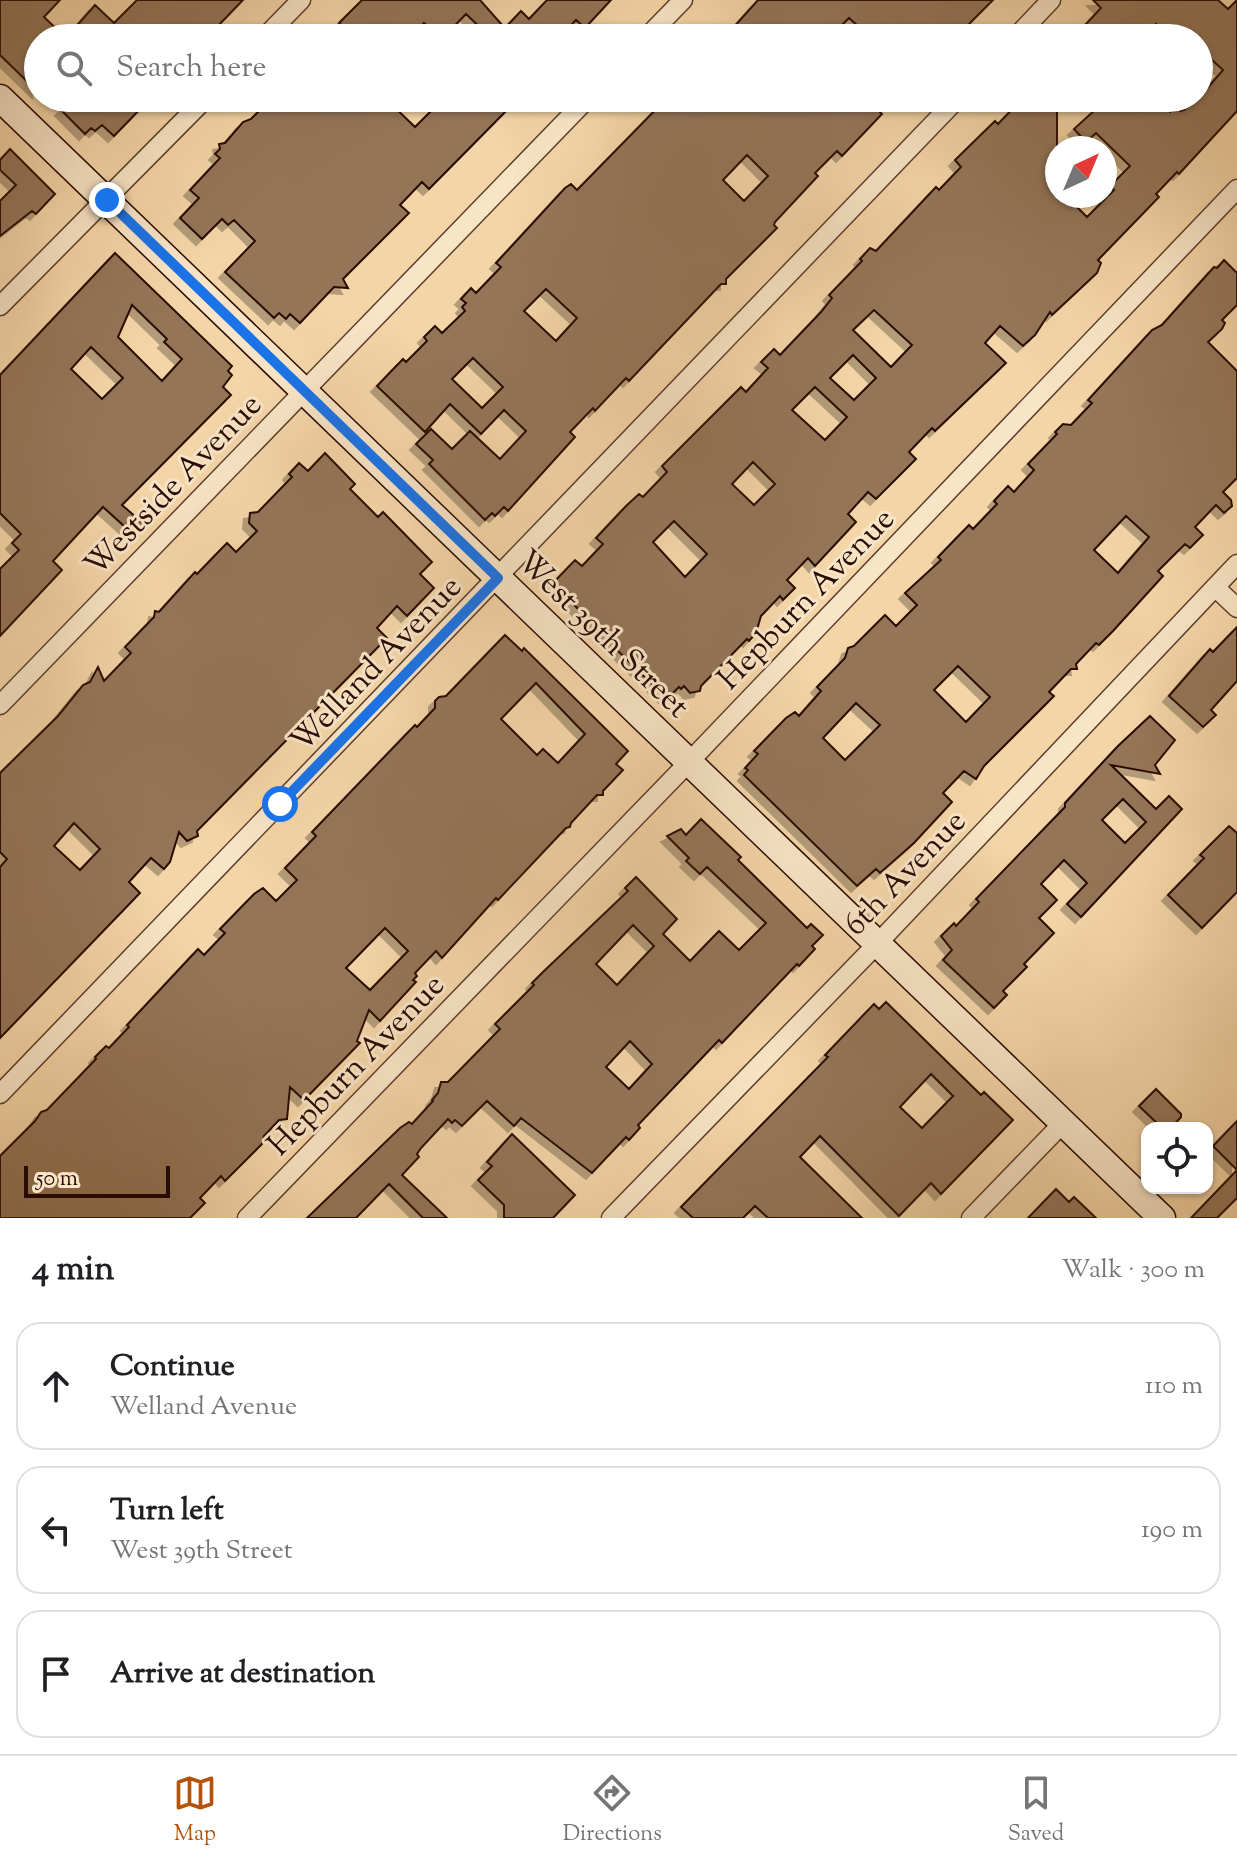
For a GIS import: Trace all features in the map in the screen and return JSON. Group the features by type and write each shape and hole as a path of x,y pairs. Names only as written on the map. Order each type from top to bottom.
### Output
{"street":[{"path":"278,24 301,0"},
{"path":"660,24 683,0"},
{"path":"1028,24 1051,0"},
{"name":"West 39th Street","path":"0,98 1162,1218"},
{"path":"0,306 192,112"},
{"name":"Westside Avenue","path":"0,705 574,112"},
{"name":"Welland Avenue","path":"0,1094 945,112"},
{"name":"Hepburn Avenue","path":"247,1218 1237,189"},
{"name":"6th Avenue","path":"611,1218 877,944 1237,564"},
{"path":"1215,587 1237,608"},
{"path":"971,1218 1063,1123"}],"building":[{"path":"0,0 60,0 44,17 51,24 24,24 24,78 0,55"},
{"path":"137,0 243,0 220,24 78,24 95,5 114,23"},
{"path":"362,0 480,0 501,24 476,24 466,14 456,24 339,23"},
{"path":"547,0 611,0 589,24 580,24 576,20 572,24 509,24 521,11 529,19"},
{"path":"758,0 993,0 969,24 856,24 849,18 843,24 737,24"},
{"path":"1093,0 1218,0 1228,9 1237,0 1237,111 1179,174 1177,172 1156,194 1159,197 1098,260 1101,263 1097,273 1052,315 1050,312 1035,335 1023,346 1000,326 985,343 1006,363 909,452 916,459 876,499 868,492 848,514 856,522 815,566 808,558 787,580 795,588 783,600 780,596 761,616 756,633 701,686 700,691 690,693 684,686 679,687 667,699 552,584 575,560 582,566 603,544 596,538 626,506 639,494 643,497 667,472 662,466 741,387 746,392 768,368 761,362 774,349 780,355 821,312 832,298 829,295 862,261 860,259 870,248 876,251 936,187 939,190 961,167 955,160 995,121 998,124 1010,112 1057,112 1057,136 1045,136 1045,208 1078,208 1087,217 1096,208 1117,208 1117,179 1130,166 1117,153 1117,136 1099,136 1096,133 1080,136 1074,129 1093,112 1213,112 1213,82 1223,70 1213,61 1213,24 1086,24 1101,8","holes":["874,310 912,345 891,367 853,330","853,355 876,378 854,400 830,378","815,387 847,417 825,440 792,410","753,462 775,484 754,505 732,484","674,521 707,554 685,577 653,542"]},
{"path":"63,112 137,112 114,136 102,125 95,131 91,128 85,134"},
{"path":"258,112 399,112 415,127 430,112 505,112 429,189 422,182 400,205 409,213 343,279 348,288 334,287 300,323 290,314 286,319 279,313 274,318 225,272 255,241 234,220 228,225 222,219 202,239 180,218 199,198 190,190 220,158 215,154 220,149 219,144 225,143 243,122"},
{"path":"653,112 882,114 842,156 837,151 815,173 818,176 775,222 777,228 726,279 726,284 721,284 629,381 626,378 570,432 575,437 508,511 504,507 485,520 429,464 433,460 416,444 431,429 452,449 470,431 500,459 526,431 504,410 481,434 450,404 425,432 377,386 403,359 406,362 427,341 424,337 435,326 442,333 465,311 462,307 466,303 461,299 471,288 476,293 501,267 496,263 571,184 577,190","holes":["747,155 768,176 744,201 723,180","546,289 577,318 556,341 524,311","473,358 503,387 482,408 452,379"]},
{"path":"10,149 55,194 36,214 32,211 0,236 0,201 16,185 0,170 0,160"},
{"path":"115,253 232,366 228,371 232,375 223,387 231,395 122,505 145,525 135,536 103,507 53,561 62,570 0,636 0,569 19,550 12,543 21,534 0,513 0,375","holes":["132,305 167,339 164,342 182,359 162,381 118,337","91,347 123,378 102,399 71,369"]},
{"path":"1224,260 1237,273 1237,305 1222,320 1225,323 1222,329 1208,342 1237,371 1237,478 1223,492 1231,500 1232,506 1224,513 1216,505 1195,527 1203,535 1190,548 1185,544 1158,571 1163,576 1113,631 1076,664 1077,669 1071,669 1049,692 1054,696 984,766 976,779 964,771 943,793 952,802 914,843 880,873 876,869 857,886 744,775 748,770 745,768 758,754 754,751 786,718 795,712 799,716 821,691 817,687 845,658 848,648 854,646 885,615 896,626 917,605 905,593 941,560 938,557 969,525 973,529 997,504 994,501 1008,486 1014,492 1034,470 1028,464 1057,434 1055,432 1063,424 1071,425 1092,403 1088,400 1152,330 1162,325 1214,267 1217,268","holes":["1126,516 1149,537 1118,573 1094,550","958,666 990,697 966,722 934,690","856,703 880,725 845,760 823,738"]},
{"path":"325,453 355,484 350,489 378,517 383,512 432,562 420,574 434,588 407,616 397,606 377,628 387,638 197,831 198,836 187,841 179,832 170,862 164,869 151,858 129,882 140,893 0,1038 0,867 7,859 0,852 0,773 58,716 83,685 90,682 98,667 104,681 131,653 125,647 154,617 155,611 159,612 195,572 197,574 227,543 236,552 257,531 249,523 250,513 258,512 292,477 289,474 299,463 308,471","holes":["74,823 100,849 80,870 54,846"]},
{"path":"1237,627 1237,681 1211,710 1216,715 1203,727 1169,696 1210,649 1213,652"},
{"path":"505,635 522,651 524,648 628,751 616,764 623,770 603,791 603,795 597,795 570,827 498,900 496,898 442,958 436,951 415,973 417,976 413,980 416,982 380,1021 369,1010 357,1041 360,1043 304,1100 290,1087 287,1119 279,1120 264,1136 262,1144 225,1181 221,1176 200,1198 205,1203 190,1218 0,1218 0,1156 106,1046 109,1048 198,949 204,955 225,933 220,929 254,894 263,888 276,901 297,880 285,868 316,836 312,832 435,708 435,701 446,696","holes":["536,683 585,734 558,763 543,749 537,755 501,719","385,928 408,951 370,990 346,968"]},
{"path":"1150,716 1175,740 1155,765 1160,774 1111,765 1156,809 1169,796 1182,809 1081,917 1067,904 1087,883 1064,860 1041,884 1057,900 1039,918 1054,933 1024,964 1027,967 1003,991 1007,995 994,1008 943,960 952,950 941,936 954,923 956,926 979,902 976,899 1065,807 1065,803","holes":["1123,799 1146,822 1125,843 1102,820"]},
{"path":"701,819 807,928 811,924 823,935 799,966 797,964 722,1043 719,1040 638,1125 640,1128 629,1140 626,1137 592,1173 521,1118 514,1126 487,1101 462,1126 448,1119 421,1148 417,1154 419,1157 402,1175 447,1218 423,1218 389,1184 356,1218 307,1218 400,1128 409,1122 412,1124 433,1101 441,1082 448,1082 500,1029 495,1024 543,972 628,891 625,888 636,877 677,919 663,934 690,961 719,931 739,950 766,923 707,867 700,874 667,836 681,829 686,835","holes":["633,925 654,946 617,985 596,964","630,1041 652,1064 629,1089 606,1067"]},
{"path":"1229,826 1237,833 1237,892 1202,928 1168,895 1204,858 1200,855"},
{"path":"886,1002 981,1095 984,1092 1013,1120 941,1194 931,1183 899,1216 820,1136 800,1157 862,1218 768,1218 755,1206 743,1218 693,1218 681,1207 828,1057 825,1055 874,1004 879,1009","holes":["931,1074 953,1096 922,1128 900,1107"]},
{"path":"1156,1089 1181,1117 1176,1122 1156,1122 1139,1106"},
{"path":"1237,1121 1237,1170 1213,1146"},
{"path":"512,1134 575,1195 553,1218 504,1218 504,1205 478,1180 492,1166 487,1162"},
{"path":"1237,1170 1237,1198 1217,1218 1191,1218"},
{"path":"1056,1189 1069,1202 1074,1197 1096,1218 1028,1218"}],"route":[{"path":"107,200 498,578 280,804"}]}
